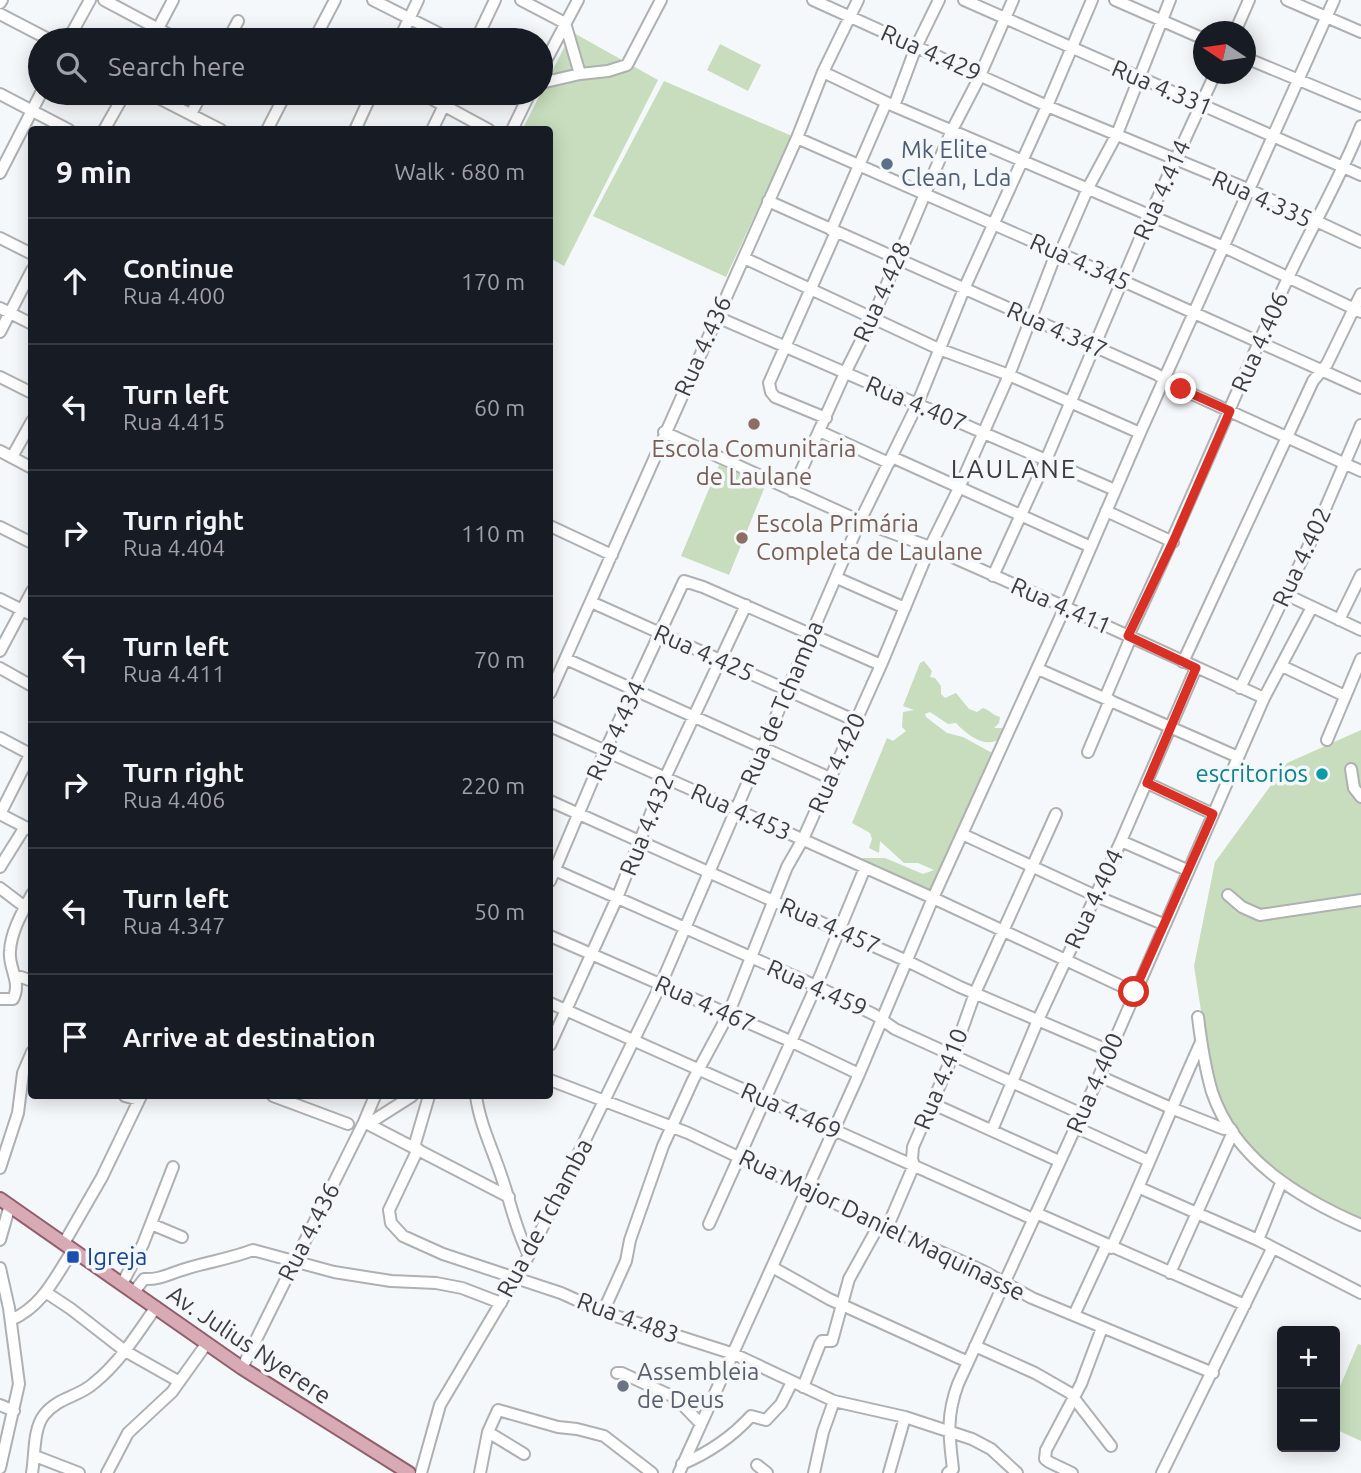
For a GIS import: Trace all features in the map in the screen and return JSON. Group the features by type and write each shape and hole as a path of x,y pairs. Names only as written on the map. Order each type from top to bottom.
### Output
{"main road":[{"name":"Av. Julius Nyerere","path":"5,1202 242,1368 409,1473"}],"street":[{"path":"75,28 90,0"},
{"path":"104,0 156,28"},
{"path":"159,28 173,0"},
{"path":"322,28 335,0"},
{"path":"373,0 428,28"},
{"path":"405,28 418,0"},
{"path":"482,28 495,0"},
{"path":"521,0 565,23 580,74"},
{"path":"553,46 578,0"},
{"path":"553,80 627,65 661,0"},
{"name":"Rua 4.429","path":"813,0 1047,106"},
{"name":"Rua 4.436","path":"553,687 797,138 823,72 858,0"},
{"path":"826,418 773,396 769,383 812,288 858,164 890,104 939,0"},
{"name":"Rua 4.331","path":"964,0 1361,175"},
{"name":"Rua 4.428","path":"792,491 873,317 923,194 1013,0"},
{"name":"Rua de Tchamba","path":"421,1473 440,1405 517,1278 661,984 860,521 917,405 964,289 1073,49 1091,0"},
{"path":"1115,0 1193,34"},
{"name":"Rua 4.420","path":"603,1312 626,1261 629,1240 652,1172 728,1016 787,867 803,839 881,665 930,547 1009,375 1058,252 1117,134 1170,0"},
{"path":"1240,21 1249,0"},
{"path":"1287,0 1361,33"},
{"path":"680,1468 859,1074 933,898 1038,669 1140,433 1334,0"},
{"path":"0,14 28,29"},
{"path":"234,28 238,21"},
{"path":"1256,63 1361,106"},
{"path":"823,72 1021,162 1224,247 1358,310"},
{"name":"Rua 4.414","path":"993,576 1046,460 1174,160 1210,84"},
{"path":"0,94 62,126"},
{"path":"1,170 35,105"},
{"path":"106,126 118,105"},
{"path":"173,105 214,126"},
{"path":"191,114 196,105"},
{"path":"269,126 280,105"},
{"path":"357,126 366,105"},
{"path":"434,126 443,105 482,126"},
{"path":"514,126 524,105"},
{"name":"Rua 4.335","path":"1047,106 1250,190 1361,242"},
{"name":"Rua 4.406","path":"1088,752 1129,636 1288,278 1345,168 1361,126"},
{"name":"Rua 4.345","path":"797,138 1361,388"},
{"name":"Rua 4.347","path":"768,201 1166,379 1181,389 1361,471"},
{"path":"0,238 28,252"},
{"path":"744,258 939,349 1009,375 1140,433"},
{"path":"0,332 5,311 28,276"},
{"path":"1183,662 1320,370 1327,364 1358,310 1361,294"},
{"path":"5,311 28,322"},
{"name":"Rua 4.407","path":"717,317 1115,490"},
{"path":"0,377 28,391"},
{"name":"Rua 4.402","path":"1240,688 1326,508 1361,425"},
{"path":"12,457 28,428"},
{"path":"819,431 959,488 1091,547"},
{"name":"Rua 4.411","path":"664,432 860,521 930,547 1264,698"},
{"path":"0,451 28,466"},
{"path":"1106,510 1173,542"},
{"path":"0,527 28,541"},
{"path":"553,527 612,555"},
{"path":"1339,620 1361,575"},
{"path":"837,578 905,608"},
{"name":"Rua 4.434","path":"553,867 684,581 746,606"},
{"path":"1285,594 1361,630"},
{"path":"0,599 27,612 0,651"},
{"name":"Rua 4.425","path":"591,602 856,721"},
{"path":"746,606 881,665"},
{"name":"Rua 4.432","path":"553,1038 617,898 665,778 746,606"},
{"name":"Rua 4.400","path":"952,1472 948,1430 953,1398 1099,1076 1163,924 1264,698 1312,607"},
{"path":"566,659 830,778"},
{"path":"1327,740 1361,659"},
{"path":"1282,666 1345,696"},
{"path":"0,668 28,683"},
{"name":"Rua 4.404","path":"992,1130 1038,1020 1121,841 1196,668"},
{"path":"1038,669 1238,757"},
{"name":"Rua 4.453","path":"553,727 933,898 1134,992"},
{"path":"0,738 28,752"},
{"path":"0,867 28,828 0,814 28,759"},
{"path":"1351,769 1354,788 1361,797"},
{"path":"1147,783 1213,814"},
{"name":"Rua 4.457","path":"553,803 1110,1051"},
{"name":"Rua 4.410","path":"797,1385 822,1341 832,1340 849,1279 883,1227 914,1165 913,1147 953,1055 975,993 1056,814"},
{"path":"962,834 1163,924"},
{"path":"1121,841 1187,870"},
{"name":"Rua 4.459","path":"553,869 816,986 895,1029 1082,1114"},
{"path":"709,1224 816,986 865,869"},
{"path":"0,888 24,907"},
{"path":"1228,895 1260,915 1361,901"},
{"path":"0,999 14,998 17,985 10,947 28,900"},
{"name":"Rua 4.467","path":"553,937 859,1074"},
{"path":"15,978 28,980"},
{"name":"Rua 4.469","path":"553,1004 833,1130 1245,1305"},
{"path":"1198,1017 1212,1091 1232,1130 1255,1158 1281,1183 1361,1225"},
{"path":"1074,1315 1140,1188 1201,1041"},
{"path":"0,1168 18,1113 23,1073 28,1061"},
{"path":"1099,1076 1171,1108 1232,1130"},
{"name":"Rua Major Daniel Maquinasse","path":"553,1081 672,1127 740,1157 883,1227 983,1271 1005,1285 1213,1373"},
{"path":"11,1320 29,1311 47,1293 140,1099"},
{"path":"281,1099 348,1124"},
{"name":"Rua 4.436","path":"242,1368 366,1123 374,1099"},
{"path":"366,1123 407,1099"},
{"path":"416,1148 428,1099"},
{"path":"477,1099 487,1139 529,1255"},
{"path":"932,1103 1059,1161"},
{"path":"366,1123 509,1197"},
{"path":"1075,1127 1149,1161"},
{"path":"1170,1273 1198,1214 1232,1130"},
{"name":"Rua 4.483","path":"416,1148 393,1198 389,1217 402,1236 561,1293 603,1312 734,1354 834,1401 948,1430 991,1449 1017,1473"},
{"path":"122,1284 151,1224 173,1167"},
{"path":"1258,1240 1281,1183"},
{"path":"1140,1188 1258,1240 1361,1293"},
{"path":"0,1240 5,1202"},
{"path":"151,1224 181,1237"},
{"path":"1162,1473 1272,1249"},
{"path":"134,1292 144,1279 156,1279 238,1257 253,1250 334,1272 391,1281 444,1284 501,1303"},
{"path":"772,1267 843,1305 968,1362"},
{"path":"0,1268 11,1320 19,1384 0,1471"},
{"path":"47,1293 125,1351 178,1381"},
{"path":"32,1473 40,1424 45,1414 61,1399 93,1384 125,1351 156,1307"},
{"path":"1072,1473 1049,1462 1045,1456 1081,1384 1102,1328"},
{"path":"107,1473 128,1433 159,1405 207,1343"},
{"path":"975,1346 1035,1373 1074,1397 1111,1446"},
{"path":"617,1373 676,1398 701,1424"},
{"path":"680,1468 738,1430 751,1416 766,1420 797,1385"},
{"path":"814,1473 823,1432 834,1401"},
{"path":"0,1405 14,1411"},
{"path":"480,1473 488,1432 498,1410 541,1420 558,1427 594,1432 610,1440 652,1473"},
{"path":"889,1473 905,1417"},
{"path":"488,1432 523,1454"},
{"path":"35,1456 79,1473"},
{"path":"757,1465 767,1473"}],"green space":[{"path":"572,32 658,80 564,266 553,260 553,126 524,126 535,105 553,105 553,69"},
{"path":"720,44 761,65 748,91 707,70"},
{"path":"664,81 792,136 726,277 593,216"},
{"path":"719,465 766,484 729,575 681,556"},
{"path":"924,661 932,671 930,677 935,678 941,686 941,694 945,698 956,693 969,709 977,712 983,708 1000,717 994,728 1002,728 1003,735 997,740 985,742 972,737 956,723 948,724 930,712 925,714 947,733 963,737 994,754 931,897 858,862 858,858 885,858 923,874 934,870 918,863 904,863 880,841 879,853 869,848 872,839 870,833 852,823 887,738 893,741 906,731 902,727 903,712 914,710 903,706 920,663"},
{"path":"1361,730 1361,1223 1287,1187 1247,1148 1215,1100 1194,966 1215,862 1287,763"},
{"path":"1358,1344 1361,1345 1361,1441 1340,1431 1340,1386"}],"place":[{"name":"Mk Elite Clean, Lda","path":"887,164"},
{"name":"Escola Comunitaria de Laulane","path":"754,424"},
{"name":"Escola Primária Completa de Laulane","path":"742,538"},
{"name":"escritorios","path":"1322,774"},
{"name":"Igreja","path":"73,1257"},
{"name":"Assembleia de Deus","path":"623,1386"}],"district":[{"name":"LAULANE","path":"1014,469"}],"route":[{"path":"1134,992 1213,814 1147,783 1196,668 1128,636 1173,542 1230,411 1181,389"}]}
